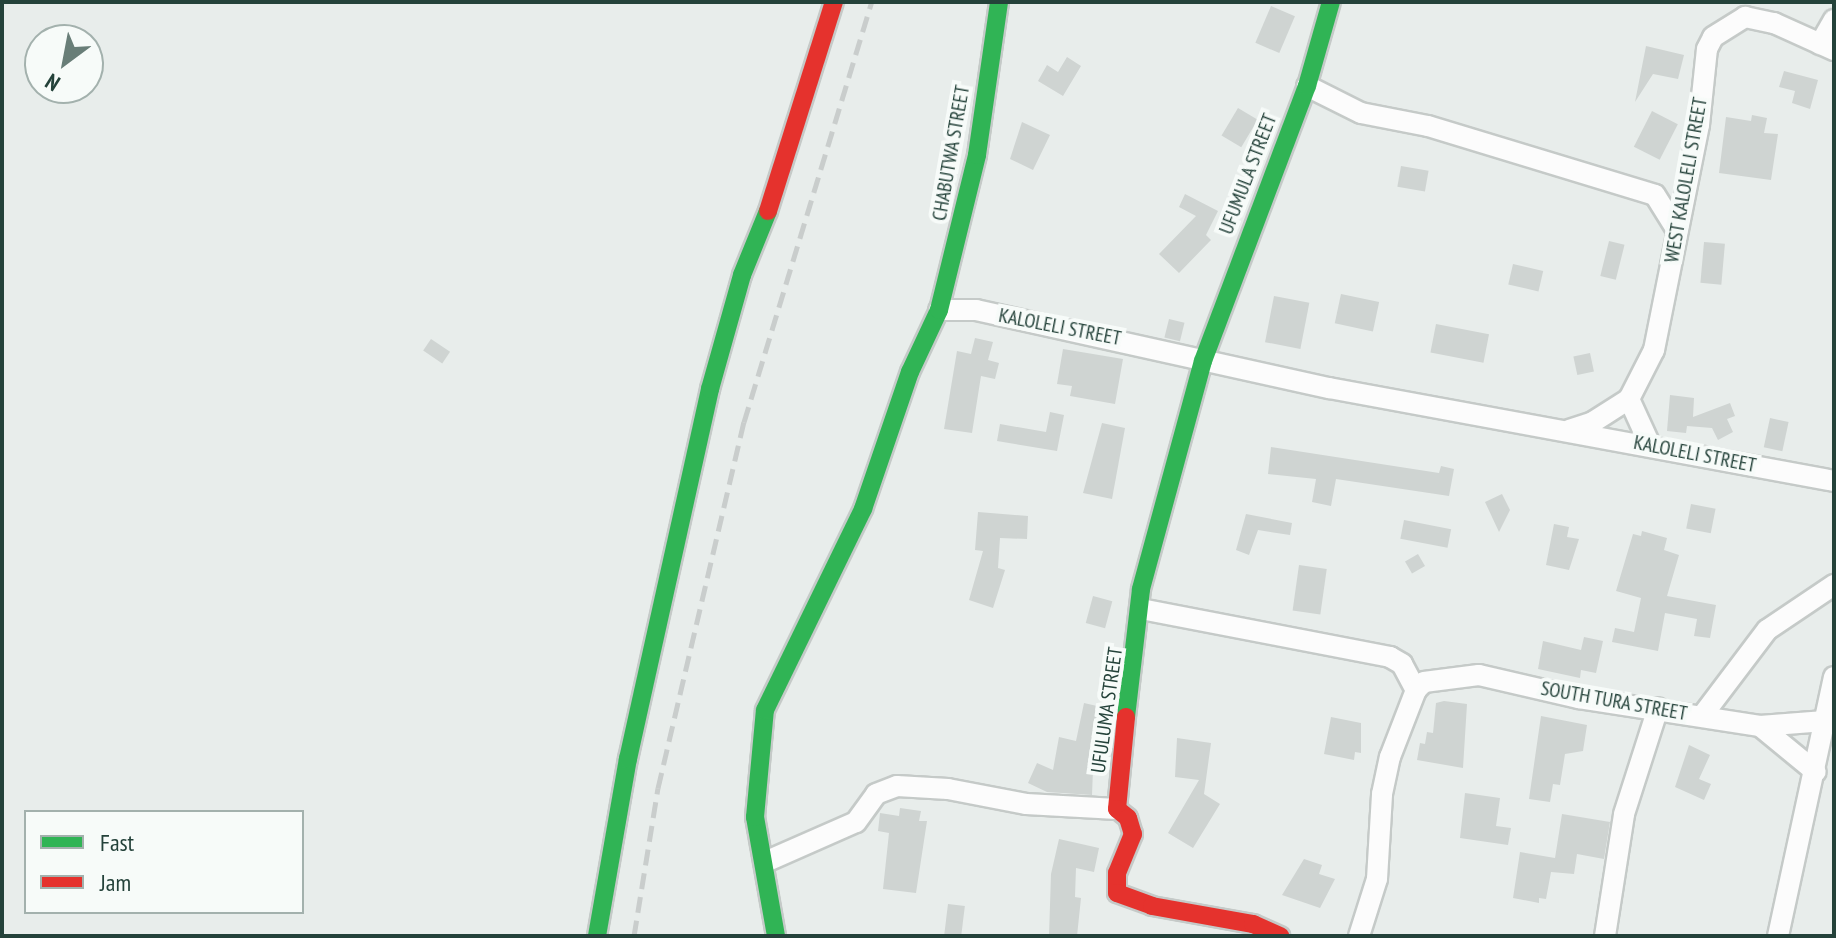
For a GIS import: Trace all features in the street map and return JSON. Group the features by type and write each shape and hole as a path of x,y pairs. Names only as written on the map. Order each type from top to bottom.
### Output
{"street":[{"path":"597,936 628,759 710,389 742,275 785,169 799,105 834,2"},
{"name":"CHABUTWA STREET","path":"939,310 977,155 999,2"},
{"name":"UFUMULA STREET","path":"1203,361 1269,176 1307,86 1331,2"},
{"name":"WEST KALOLELI STREET","path":"1629,399 1654,350 1690,171 1707,49 1713,37 1739,10 1827,47"},
{"path":"1827,47 1834,20"},
{"path":"1307,86 1361,113 1440,129 1655,195 1676,229"},
{"path":"1655,195 1690,171"},
{"path":"776,936 755,817 765,710 863,509 910,372 939,310"},
{"name":"KALOLELI STREET","path":"939,310 976,310 1143,343 1203,361 1834,481"},
{"name":"UFULUMA STREET","path":"1203,361 1141,589 1117,809 1128,818 1133,834 1115,882 1122,897 1253,924 1280,936"},
{"path":"1567,430 1593,422 1629,399 1650,445"},
{"path":"1702,716 1767,630 1834,585"},
{"path":"1141,609 1390,657 1402,664 1416,690 1390,757 1382,794 1377,879 1359,936"},
{"name":"SOUTH TURA STREET","path":"1416,690 1424,682 1479,675 1579,698 1760,726 1816,772"},
{"path":"1778,936 1816,772 1834,677"},
{"path":"1605,936 1624,814 1658,708"},
{"path":"1760,726 1825,721"},
{"path":"765,862 856,822 876,794 897,786 1026,804 1117,809"}],"building":[{"path":"1271,6 1295,16 1279,53 1255,43"},
{"path":"1646,46 1684,55 1678,79 1653,74 1635,102"},
{"path":"1067,57 1081,66 1063,96 1038,81 1047,65 1058,72"},
{"path":"1784,71 1818,80 1810,109 1792,103 1795,91 1779,87"},
{"path":"1238,108 1258,120 1241,147 1222,135"},
{"path":"1652,111 1678,124 1660,160 1634,147"},
{"path":"1752,115 1767,118 1764,133 1778,134 1771,180 1719,173 1726,117 1751,121"},
{"path":"1022,122 1050,135 1033,170 1010,159"},
{"path":"1401,166 1429,171 1425,192 1397,187"},
{"path":"1185,194 1218,211 1206,235 1211,240 1179,273 1159,254 1196,216 1179,207"},
{"path":"1609,241 1625,245 1616,280 1600,276"},
{"path":"1704,242 1725,244 1721,285 1700,283"},
{"path":"1513,264 1543,271 1538,291 1508,284"},
{"path":"1341,294 1379,302 1373,331 1335,323"},
{"path":"1274,296 1309,303 1300,349 1265,342"},
{"path":"1169,319 1185,323 1180,341 1164,337"},
{"path":"1436,324 1489,334 1483,363 1430,352"},
{"path":"975,338 993,342 988,360 999,363 995,379 981,376 972,433 944,429 957,351 971,354"},
{"path":"431,339 450,352 442,363 423,351"},
{"path":"1063,349 1123,359 1115,404 1070,396 1072,386 1057,384"},
{"path":"1590,353 1594,372 1577,375 1573,357"},
{"path":"1670,395 1694,398 1693,417 1730,403 1735,416 1727,419 1733,432 1718,440 1712,428 1687,426 1686,433 1667,431"},
{"path":"1050,412 1064,415 1057,451 997,441 1000,424 1046,432"},
{"path":"1770,418 1789,422 1782,451 1764,447"},
{"path":"1102,423 1125,428 1112,499 1083,493"},
{"path":"1271,447 1439,473 1441,466 1454,469 1449,496 1336,479 1331,506 1312,502 1316,479 1268,474"},
{"path":"1502,494 1510,510 1499,532 1485,502"},
{"path":"1691,504 1716,509 1711,533 1686,529"},
{"path":"978,512 1028,516 1027,539 1000,538 998,568 1005,570 993,608 969,600 983,551 975,550"},
{"path":"1246,514 1292,523 1290,535 1258,530 1249,555 1236,550"},
{"path":"1404,520 1451,529 1447,548 1400,539"},
{"path":"1554,524 1569,527 1567,537 1579,539 1569,570 1546,565"},
{"path":"1642,531 1667,538 1664,550 1679,555 1667,596 1716,605 1710,638 1694,636 1697,619 1665,613 1658,651 1612,642 1615,628 1634,632 1641,598 1616,591 1633,534 1641,536"},
{"path":"1418,554 1425,566 1412,574 1405,562"},
{"path":"1299,565 1327,569 1320,614 1293,611"},
{"path":"1093,596 1112,601 1105,628 1086,623"},
{"path":"1584,637 1603,641 1596,673 1581,670 1580,678 1538,669 1543,641 1581,650"},
{"path":"1084,703 1110,709 1102,745 1094,744 1092,795 1047,792 1028,783 1037,763 1053,770 1059,737 1076,741"},
{"path":"1436,703 1467,704 1463,768 1417,760 1420,743 1425,744 1427,732 1433,733"},
{"path":"1541,716 1587,725 1583,751 1565,754 1560,785 1553,784 1550,802 1529,799"},
{"path":"1331,717 1361,723 1361,753 1355,752 1354,760 1324,754"},
{"path":"1177,738 1211,743 1204,794 1220,804 1193,848 1168,833 1199,780 1175,777"},
{"path":"1689,745 1710,755 1699,779 1711,784 1704,800 1675,787"},
{"path":"1465,793 1500,798 1496,826 1511,828 1508,845 1460,838"},
{"path":"900,808 921,811 919,821 927,821 916,893 883,889 889,833 878,831 880,813 899,816"},
{"path":"1562,814 1610,822 1604,859 1577,854 1574,874 1551,872 1546,899 1539,898 1539,903 1513,898 1520,852 1555,858"},
{"path":"1059,839 1099,848 1094,872 1076,868 1075,897 1081,898 1077,936 1049,936 1051,874"},
{"path":"1304,859 1322,865 1319,874 1335,879 1320,908 1282,895"},
{"path":"948,904 965,906 961,936 944,936"}],"railway":[{"path":"634,936 658,788 744,422 872,2"}],"traffic: fast":[{"path":"776,936 755,817 765,710 863,509 910,372 939,310 977,155 999,2"},
{"path":"1126,717 1141,589 1203,361 1307,86 1331,2"},
{"path":"597,936 628,759 710,389 742,275 768,211"}],"traffic: jam":[{"path":"768,211 834,2"},
{"path":"1126,717 1117,809 1128,818 1133,834 1117,873 1117,893 1152,906 1253,924 1280,936"}]}
